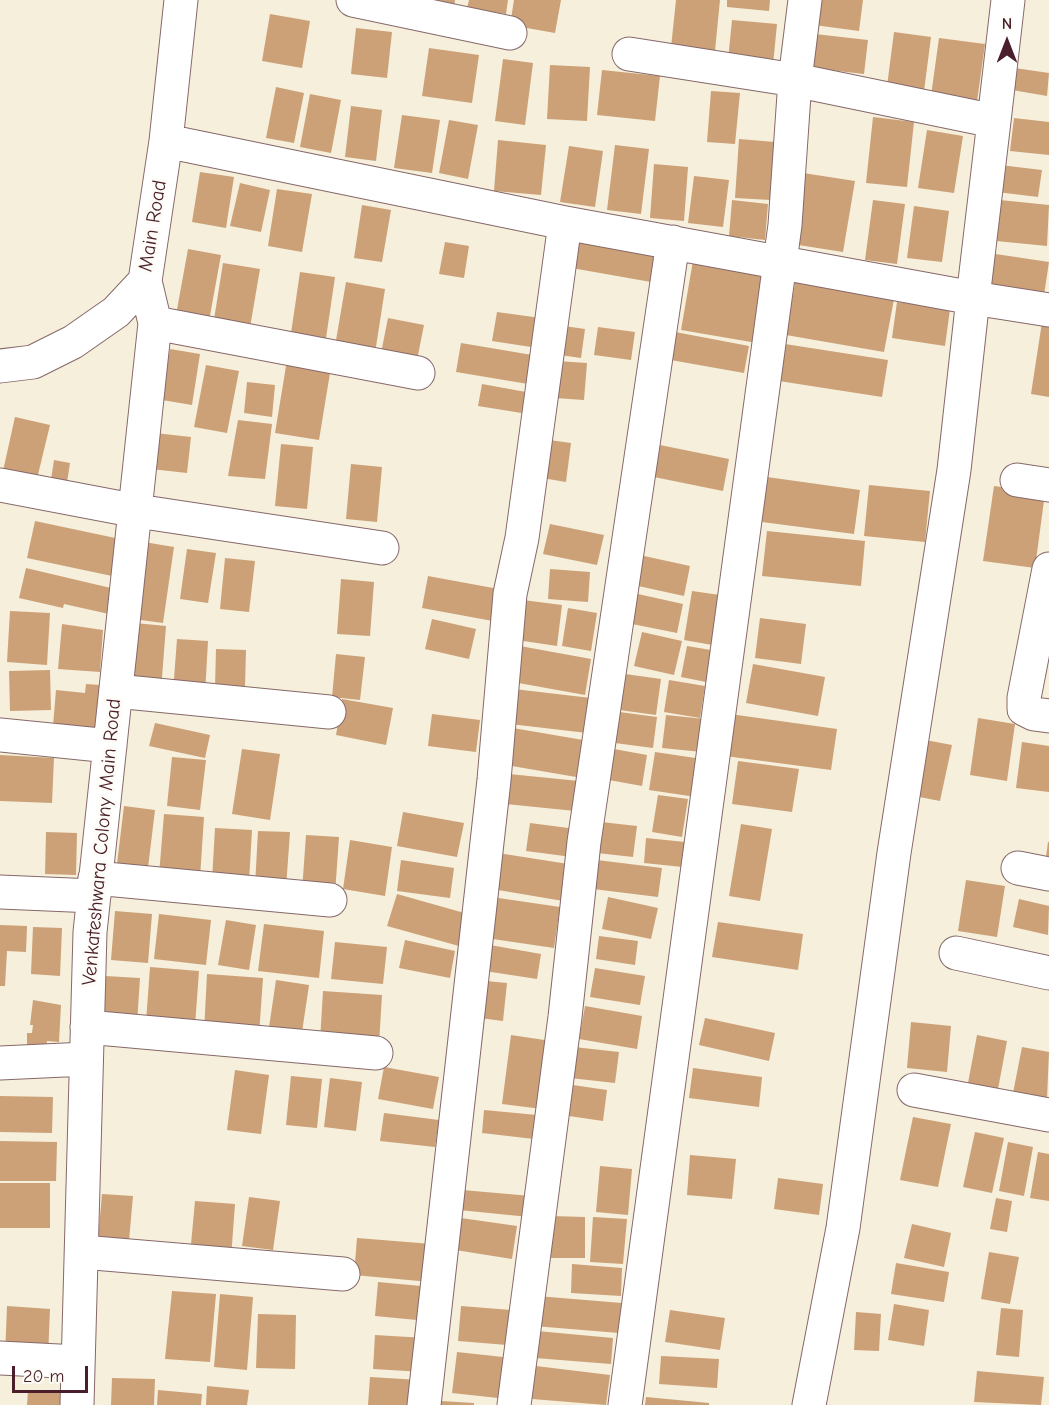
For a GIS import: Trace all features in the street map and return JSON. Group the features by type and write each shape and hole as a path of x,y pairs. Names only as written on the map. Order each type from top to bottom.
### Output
{"street":[{"name":"Main Road","path":"0,366 33,362 73,342 116,312 145,281 166,141 181,0"},
{"path":"353,0 510,33"},
{"path":"625,1405 780,262 795,80 805,0"},
{"path":"809,1405 843,1228 894,853 952,482 1008,0"},
{"path":"629,54 795,80 994,121"},
{"path":"166,141 565,223 1049,310"},
{"path":"424,1405 494,780 510,594 522,538 565,223"},
{"path":"513,1405 565,1017 584,842 673,242"},
{"name":"Venkateshwara Colony Main Road","path":"77,1405 90,932 137,511 154,324 145,281"},
{"path":"154,324 418,373"},
{"path":"1017,480 1049,485"},
{"path":"0,485 137,511 382,548"},
{"path":"1049,569 1024,698 1024,709 1034,714 1049,716"},
{"path":"116,691 329,712"},
{"path":"0,735 110,747"},
{"path":"0,892 95,887 330,900"},
{"path":"956,953 1049,973"},
{"path":"87,1027 376,1053"},
{"path":"0,1063 86,1059"},
{"path":"915,1090 1049,1115"},
{"path":"82,1252 343,1274"},
{"path":"0,1358 78,1362"}],"building":[{"path":"422,0 455,0 454,7"},
{"path":"469,0 508,0 506,14 467,8"},
{"path":"514,0 561,0 555,33 510,25"},
{"path":"676,0 720,0 714,61 670,57"},
{"path":"727,0 770,0 769,11 727,7"},
{"path":"818,0 863,0 859,31 814,25"},
{"path":"270,14 310,21 302,68 262,61"},
{"path":"732,20 777,24 773,65 728,60"},
{"path":"356,28 392,32 387,78 351,74"},
{"path":"894,32 931,37 923,99 886,94"},
{"path":"815,34 868,40 864,74 811,68"},
{"path":"939,38 985,44 976,109 930,103"},
{"path":"429,48 479,55 472,103 422,96"},
{"path":"503,59 533,63 525,125 495,121"},
{"path":"550,65 590,67 587,121 547,119"},
{"path":"1015,68 1049,73 1047,96 1012,90"},
{"path":"602,70 660,76 655,121 597,115"},
{"path":"276,87 304,93 294,143 266,138"},
{"path":"711,91 740,93 735,144 707,142"},
{"path":"310,94 341,100 331,153 300,147"},
{"path":"351,106 382,110 376,161 345,157"},
{"path":"402,115 440,120 432,173 394,168"},
{"path":"873,117 914,122 907,187 866,183"},
{"path":"1014,118 1049,122 1049,155 1010,151"},
{"path":"449,120 478,125 468,179 439,173"},
{"path":"927,130 963,136 954,193 918,188"},
{"path":"739,139 775,142 771,200 735,198"},
{"path":"498,140 546,145 541,195 494,191"},
{"path":"615,145 649,149 641,214 607,210"},
{"path":"569,146 603,151 595,207 560,202"},
{"path":"654,164 688,167 684,221 650,218"},
{"path":"1000,165 1042,170 1038,197 997,192"},
{"path":"200,172 234,177 226,228 192,222"},
{"path":"803,173 855,181 843,252 792,244"},
{"path":"694,176 729,180 723,227 688,223"},
{"path":"240,183 270,190 261,232 230,226"},
{"path":"277,189 312,194 302,252 268,246"},
{"path":"990,199 1049,205 1047,246 986,240"},
{"path":"732,200 768,204 765,240 729,236"},
{"path":"873,200 905,204 897,264 865,260"},
{"path":"362,205 391,210 382,262 354,258"},
{"path":"914,206 949,211 942,262 907,258"},
{"path":"572,233 657,248 651,282 566,267"},
{"path":"445,242 469,246 464,278 439,274"},
{"path":"188,249 221,255 207,332 174,326"},
{"path":"989,253 1049,262 1044,295 984,287"},
{"path":"694,255 770,268 757,343 681,330"},
{"path":"223,263 260,269 248,339 212,332"},
{"path":"300,272 335,277 325,345 290,340"},
{"path":"796,277 895,294 884,352 786,335"},
{"path":"346,282 385,289 375,353 335,346"},
{"path":"897,302 950,309 945,346 892,338"},
{"path":"497,312 548,319 544,349 492,341"},
{"path":"388,318 424,325 416,365 380,358"},
{"path":"1042,322 1049,323 1049,397 1031,394"},
{"path":"564,326 585,329 581,358 560,355"},
{"path":"598,327 635,332 631,360 594,355"},
{"path":"670,331 749,346 744,373 665,359"},
{"path":"461,343 544,357 540,386 456,372"},
{"path":"785,344 888,360 882,397 779,381"},
{"path":"170,349 200,354 192,405 162,400"},
{"path":"287,360 331,367 319,440 275,433"},
{"path":"557,361 587,363 584,400 555,398"},
{"path":"206,365 239,371 227,433 194,427"},
{"path":"247,382 275,385 272,417 244,413"},
{"path":"482,384 537,394 534,415 478,406"},
{"path":"15,417 50,425 35,487 1,480"},
{"path":"238,420 272,424 265,479 228,476"},
{"path":"155,433 191,437 187,473 151,469"},
{"path":"542,439 571,443 566,482 536,477"},
{"path":"281,444 313,447 307,509 275,506"},
{"path":"660,445 729,459 723,491 654,477"},
{"path":"54,460 70,463 66,489 50,486"},
{"path":"351,464 382,467 377,522 346,519"},
{"path":"767,477 860,490 854,534 762,522"},
{"path":"869,485 930,491 925,542 864,536"},
{"path":"994,486 1045,493 1035,568 983,561"},
{"path":"35,521 120,539 112,576 27,558"},
{"path":"550,524 604,535 597,565 543,554"},
{"path":"767,531 865,541 861,586 762,576"},
{"path":"144,542 174,547 163,623 133,619"},
{"path":"187,549 216,553 208,603 180,599"},
{"path":"635,554 690,566 684,596 629,584"},
{"path":"225,558 255,561 249,612 220,609"},
{"path":"26,568 115,589 109,614 64,604 63,608 19,598"},
{"path":"550,569 590,572 588,602 548,599"},
{"path":"428,576 504,590 498,622 422,608"},
{"path":"341,579 374,582 370,636 337,634"},
{"path":"692,591 727,596 718,646 684,640"},
{"path":"629,592 683,604 677,633 622,622"},
{"path":"515,599 562,605 557,646 510,639"},
{"path":"568,608 597,613 591,651 562,646"},
{"path":"10,611 50,613 47,665 7,662"},
{"path":"760,618 806,624 801,664 755,658"},
{"path":"432,619 476,629 469,659 425,649"},
{"path":"135,623 166,626 161,690 129,687"},
{"path":"62,624 103,630 100,672 58,669"},
{"path":"642,632 682,641 674,675 634,666"},
{"path":"177,639 208,641 205,694 173,692"},
{"path":"520,646 591,659 585,695 513,682"},
{"path":"687,646 717,651 711,683 681,677"},
{"path":"216,649 246,650 245,687 215,687"},
{"path":"336,654 365,657 360,700 332,697"},
{"path":"753,664 825,677 818,716 746,703"},
{"path":"50,670 51,710 10,711 9,671"},
{"path":"618,673 661,679 656,715 612,709"},
{"path":"669,680 705,686 700,718 664,712"},
{"path":"86,684 100,685 96,741 52,738 56,690 85,693"},
{"path":"514,689 591,698 587,733 510,724"},
{"path":"342,699 393,708 386,745 336,735"},
{"path":"612,711 657,717 653,748 607,742"},
{"path":"432,714 480,720 476,752 428,746"},
{"path":"730,714 837,729 831,770 725,756"},
{"path":"666,715 705,719 702,752 662,748"},
{"path":"978,718 1015,724 1007,781 970,775"},
{"path":"155,723 210,735 205,758 149,746"},
{"path":"507,727 589,741 582,778 500,764"},
{"path":"920,739 952,745 940,801 909,795"},
{"path":"1022,742 1049,746 1049,792 1016,788"},
{"path":"603,747 647,755 642,786 598,778"},
{"path":"242,749 280,754 270,820 232,814"},
{"path":"655,752 702,759 696,797 649,790"},
{"path":"0,755 54,758 52,803 0,801"},
{"path":"172,757 206,760 200,810 167,806"},
{"path":"738,761 799,769 792,812 732,804"},
{"path":"499,773 579,781 575,811 496,803"},
{"path":"658,795 688,799 682,837 652,832"},
{"path":"124,806 155,810 147,876 116,872"},
{"path":"403,812 464,823 457,857 397,846"},
{"path":"164,814 204,817 200,878 159,875"},
{"path":"601,822 637,826 633,857 597,853"},
{"path":"530,823 576,829 572,857 526,851"},
{"path":"741,824 772,829 760,901 729,896"},
{"path":"215,828 252,830 249,882 212,880"},
{"path":"258,831 290,832 286,888 255,886"},
{"path":"46,832 77,833 76,875 45,874"},
{"path":"306,835 339,837 335,894 302,891"},
{"path":"646,838 695,843 692,868 644,863"},
{"path":"350,840 392,847 385,896 343,889"},
{"path":"1048,842 1049,857 1046,857"},
{"path":"498,853 581,866 575,903 492,889"},
{"path":"401,860 454,868 450,898 397,891"},
{"path":"597,860 662,868 658,897 593,889"},
{"path":"966,880 1005,886 997,937 958,931"},
{"path":"397,894 468,914 459,946 387,926"},
{"path":"485,896 560,907 554,948 479,937"},
{"path":"608,897 658,908 651,939 602,929"},
{"path":"1019,899 1049,906 1048,935 1013,927"},
{"path":"115,911 152,914 148,963 111,960"},
{"path":"159,914 211,920 206,965 154,959"},
{"path":"226,920 256,925 249,970 218,965"},
{"path":"718,922 803,934 798,970 712,957"},
{"path":"264,924 324,931 319,978 258,971"},
{"path":"0,925 27,926 26,952 7,951 5,986 0,986"},
{"path":"33,927 62,928 60,976 31,974"},
{"path":"599,936 638,941 635,965 596,959"},
{"path":"405,940 455,951 450,978 399,968"},
{"path":"335,942 387,947 383,984 331,979"},
{"path":"490,945 541,954 537,979 485,971"},
{"path":"150,967 199,971 195,1026 146,1022"},
{"path":"595,968 645,976 640,1005 590,997"},
{"path":"207,974 263,978 259,1035 204,1032"},
{"path":"105,976 140,978 137,1024 102,1022"},
{"path":"276,980 309,985 301,1039 268,1034"},
{"path":"476,980 507,983 503,1021 472,1017"},
{"path":"323,991 382,995 379,1044 320,1041"},
{"path":"33,1000 61,1005 59,1042 47,1041 46,1049 27,1048 27,1033 32,1033 33,1025 30,1025"},
{"path":"585,1006 642,1016 637,1049 579,1039"},
{"path":"705,1018 775,1033 769,1061 699,1045"},
{"path":"911,1022 951,1026 947,1072 907,1068"},
{"path":"511,1035 551,1041 542,1109 502,1104"},
{"path":"977,1035 1007,1041 998,1089 968,1083"},
{"path":"574,1047 619,1052 615,1083 570,1078"},
{"path":"1022,1047 1049,1052 1047,1099 1013,1093"},
{"path":"384,1067 439,1077 433,1109 378,1099"},
{"path":"693,1068 762,1077 759,1107 689,1098"},
{"path":"235,1070 269,1075 261,1134 227,1130"},
{"path":"291,1076 322,1079 317,1128 286,1125"},
{"path":"330,1078 362,1082 356,1131 324,1127"},
{"path":"566,1084 607,1090 603,1121 562,1115"},
{"path":"0,1096 53,1097 52,1133 0,1132"},
{"path":"484,1110 537,1115 534,1139 482,1133"},
{"path":"384,1113 439,1120 435,1147 380,1141"},
{"path":"913,1117 951,1124 938,1187 900,1180"},
{"path":"975,1132 1004,1138 992,1193 963,1187"},
{"path":"0,1141 57,1142 56,1181 0,1181"},
{"path":"1008,1142 1033,1147 1024,1196 999,1191"},
{"path":"1038,1152 1049,1154 1049,1201 1030,1198"},
{"path":"690,1155 736,1159 732,1199 687,1195"},
{"path":"600,1166 632,1169 628,1215 596,1212"},
{"path":"778,1178 823,1184 819,1215 774,1209"},
{"path":"0,1183 50,1183 50,1228 0,1228"},
{"path":"451,1189 531,1196 529,1217 449,1209"},
{"path":"102,1194 133,1196 129,1241 98,1239"},
{"path":"249,1197 280,1201 273,1250 242,1246"},
{"path":"996,1198 1012,1201 1007,1232 990,1229"},
{"path":"195,1201 235,1204 231,1258 190,1255"},
{"path":"552,1216 585,1217 585,1258 551,1258"},
{"path":"454,1217 517,1226 512,1259 449,1249"},
{"path":"593,1217 627,1219 623,1264 590,1262"},
{"path":"912,1224 951,1233 944,1267 904,1258"},
{"path":"357,1238 432,1244 430,1282 354,1275"},
{"path":"989,1252 1019,1257 1010,1304 981,1299"},
{"path":"896,1263 949,1272 944,1302 891,1294"},
{"path":"572,1264 622,1268 621,1296 571,1293"},
{"path":"378,1282 421,1286 417,1320 375,1316"},
{"path":"172,1291 216,1294 210,1362 165,1359"},
{"path":"220,1294 253,1297 247,1370 214,1367"},
{"path":"537,1296 622,1303 619,1333 534,1326"},
{"path":"894,1304 929,1310 924,1346 888,1340"},
{"path":"7,1306 50,1309 48,1358 5,1356"},
{"path":"461,1306 511,1310 507,1345 458,1341"},
{"path":"1001,1308 1023,1310 1019,1357 996,1355"},
{"path":"670,1310 725,1318 720,1350 665,1342"},
{"path":"856,1312 881,1314 879,1351 854,1350"},
{"path":"258,1314 296,1315 295,1369 256,1368"},
{"path":"537,1331 613,1338 611,1364 535,1358"},
{"path":"375,1335 425,1338 423,1372 373,1369"},
{"path":"457,1352 512,1358 507,1399 452,1393"},
{"path":"661,1356 719,1359 717,1388 659,1384"},
{"path":"536,1366 610,1375 606,1405 532,1399"},
{"path":"977,1371 1044,1377 1041,1405 974,1402"},
{"path":"370,1377 420,1380 418,1405 368,1405"},
{"path":"112,1378 155,1379 154,1405 111,1405"},
{"path":"207,1386 249,1390 247,1405 206,1405"},
{"path":"158,1390 202,1394 201,1405 157,1405"},
{"path":"28,1391 70,1393 70,1405 27,1405"},
{"path":"646,1397 709,1403 709,1405 645,1405"},
{"path":"441,1401 474,1403 474,1405 441,1405"}]}
